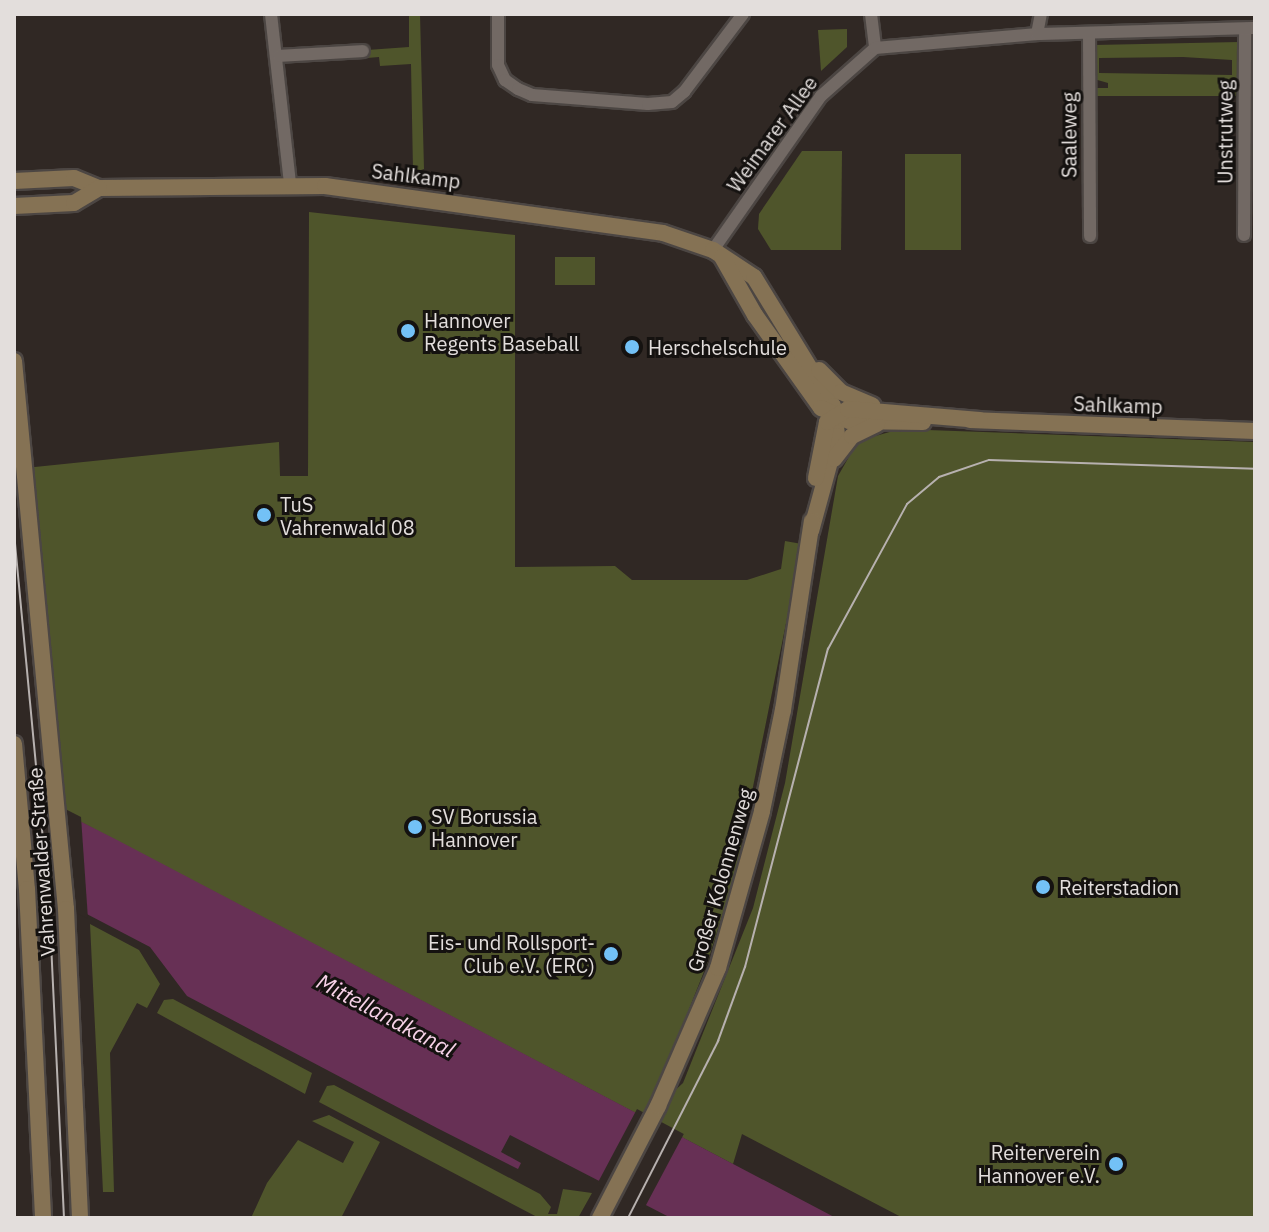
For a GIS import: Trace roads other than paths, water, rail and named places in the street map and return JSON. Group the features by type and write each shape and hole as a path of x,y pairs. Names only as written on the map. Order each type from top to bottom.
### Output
{"street":[{"path":"271,14 279,56 290,183"},
{"path":"498,14 498,65 505,80 518,89 532,95 648,104 672,102 684,92 743,14"},
{"path":"871,14 875,48 1037,34 1250,28"},
{"path":"1037,34 1041,14"},
{"name":"Unstrutweg","path":"1244,235 1250,28"},
{"name":"Saaleweg","path":"1089,33 1090,236"},
{"name":"Weimarer Allee","path":"717,253 821,96 875,48"},
{"path":"279,56 363,51"},
{"name":"Sahlkamp","path":"14,181 74,178 99,188 290,183 541,214 663,233 717,253 754,277 807,358 835,414 854,408 884,416 1255,431"},
{"name":"Sahlkamp","path":"14,206 74,203 99,188"},
{"path":"717,253 806,392 835,414"},
{"name":"Sahlkamp","path":"807,358 841,392 884,416"},
{"name":"Vahrenwalder Straße","path":"14,361 66,909 80,1218"},
{"name":"Großer Kolonnenweg","path":"603,1211 658,1106 718,968 748,865 783,710 811,531 820,440 806,392"},
{"name":"Großer Kolonnenweg","path":"820,440 835,414"},
{"name":"Großer Kolonnenweg","path":"811,531 837,430 835,414"},
{"path":"827,470 852,436 884,416"},
{"name":"Vahrenwalder Straße","path":"14,744 27,889 43,1218"}],"water":[{"name":"Mittellandkanal","path":"60,811 836,1218 671,1218 510,1135 501,1152 521,1163 518,1169 437,1128 187,996 150,947 14,876"}],"tram line":[{"path":"628,1218 718,1041 745,967 828,649 907,504 939,477 989,460 1255,469"},
{"path":"14,533 49,900 64,1218"}],"place":[{"name":"Hannover Regents Baseball","path":"408,331"},
{"name":"Herschelschule","path":"632,347"},
{"name":"TuS Vahrenwald 08","path":"264,515"},
{"name":"SV Borussia Hannover","path":"415,827"},
{"name":"Reiterstadion","path":"1043,887"},
{"name":"Eis- und Rollsport- Club e.V. (ERC)","path":"611,954"},
{"name":"Reiterverein Hannover e.V.","path":"1116,1164"}]}
